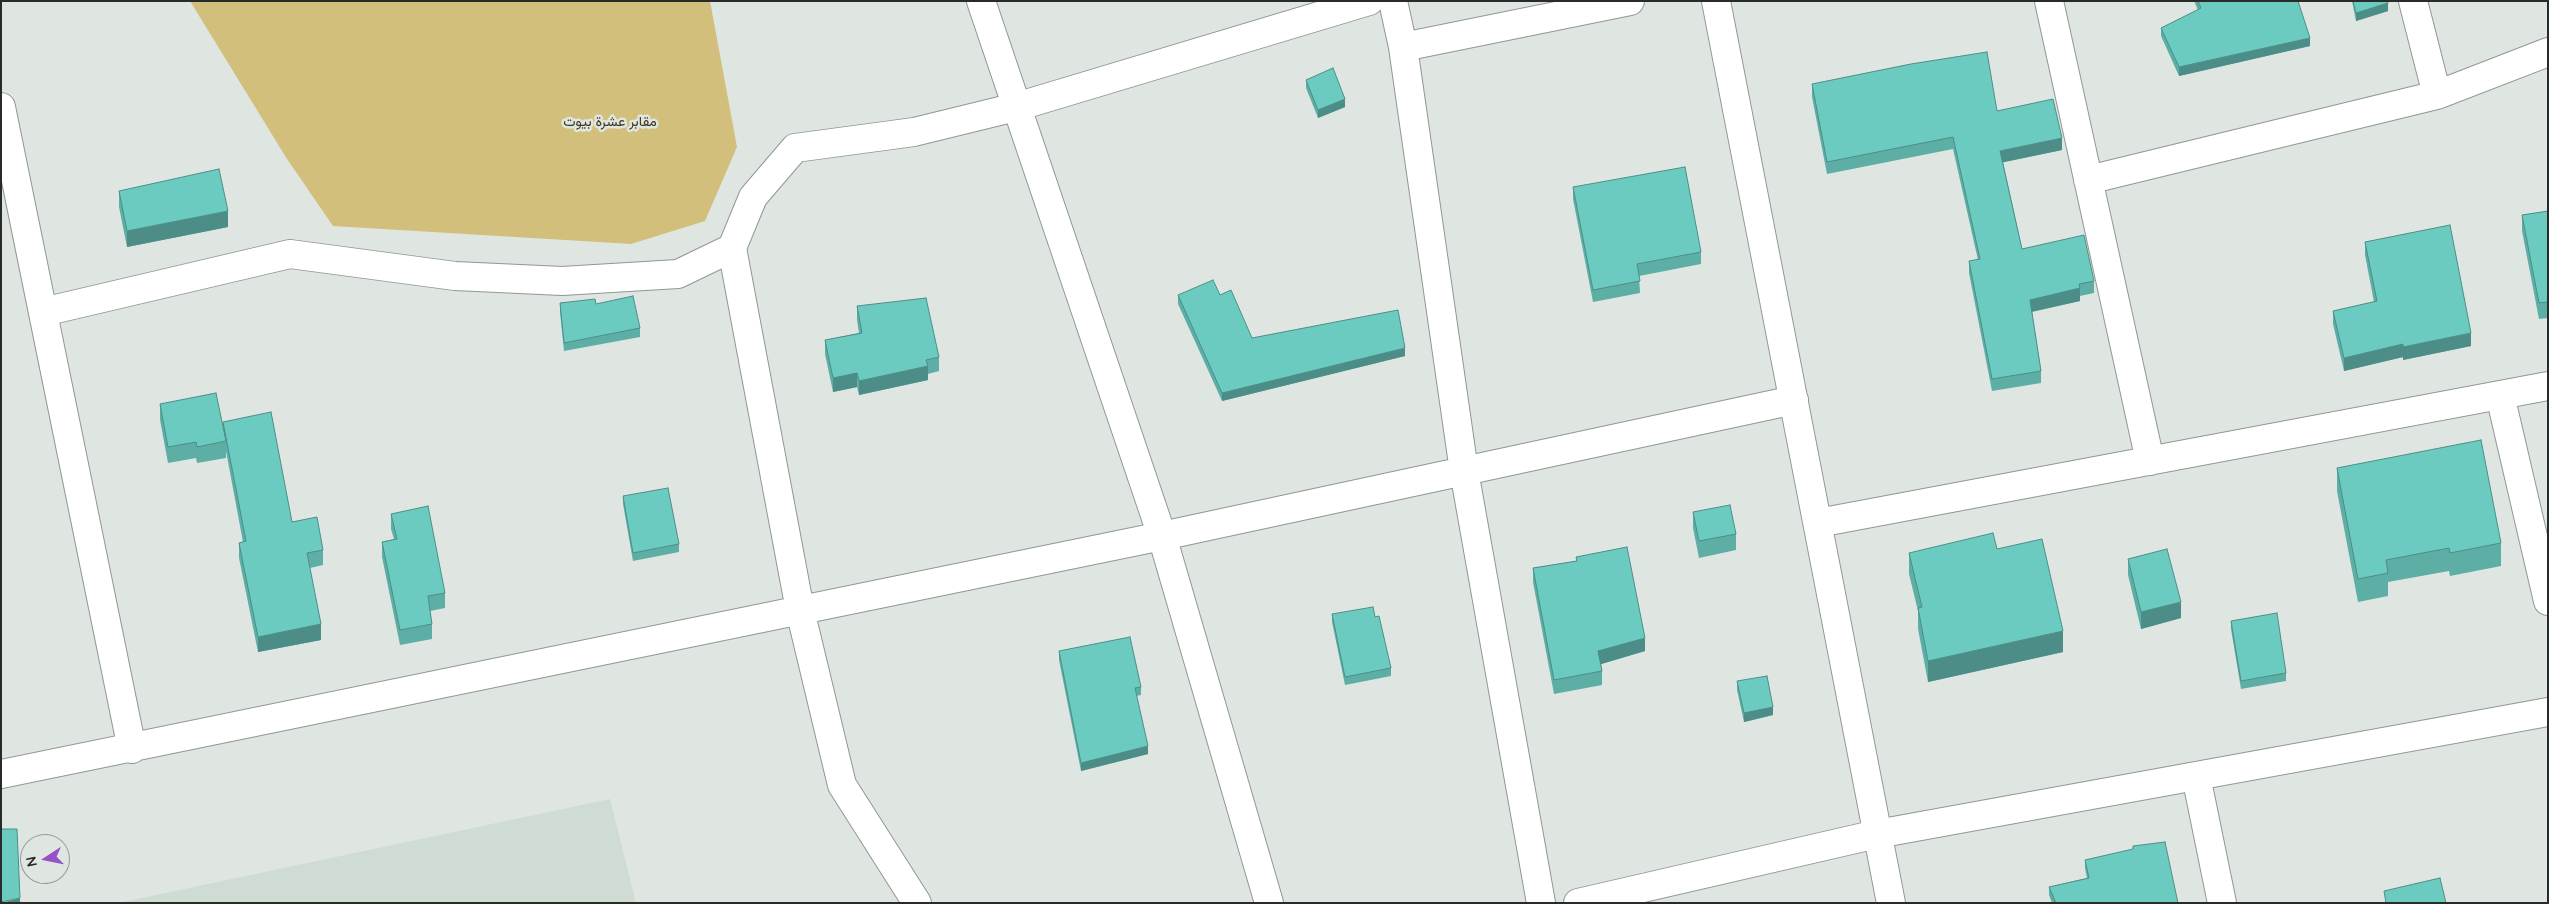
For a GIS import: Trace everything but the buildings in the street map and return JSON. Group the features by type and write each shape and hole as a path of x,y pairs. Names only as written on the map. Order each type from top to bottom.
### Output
{"street":[{"path":"981,1 1162,536 1269,903"},
{"path":"917,903 842,785 800,610 732,248 753,198 795,148 914,132 1016,107 1369,1"},
{"path":"1392,1 1403,47 1464,471 1541,903"},
{"path":"1403,47 1630,1"},
{"path":"1716,1 1890,903"},
{"path":"2049,1 2150,461"},
{"path":"2413,1 2437,95"},
{"path":"2088,180 2437,95 2548,52"},
{"path":"1,107 132,749"},
{"path":"43,312 290,254 455,276 562,281 678,274 732,248"},
{"path":"1818,523 2548,386"},
{"path":"2500,395 2548,600"},
{"path":"1,774 132,749 1162,536 1794,400"},
{"path":"1578,903 1878,834 2548,712"},
{"path":"2196,776 2222,903"}],"shaded area":[{"path":"610,799 636,903 118,903"}],"green space":[{"name":"مقابر عشرة بيوت","path":"190,1 710,1 737,147 705,221 631,244 333,226 287,159"}]}
